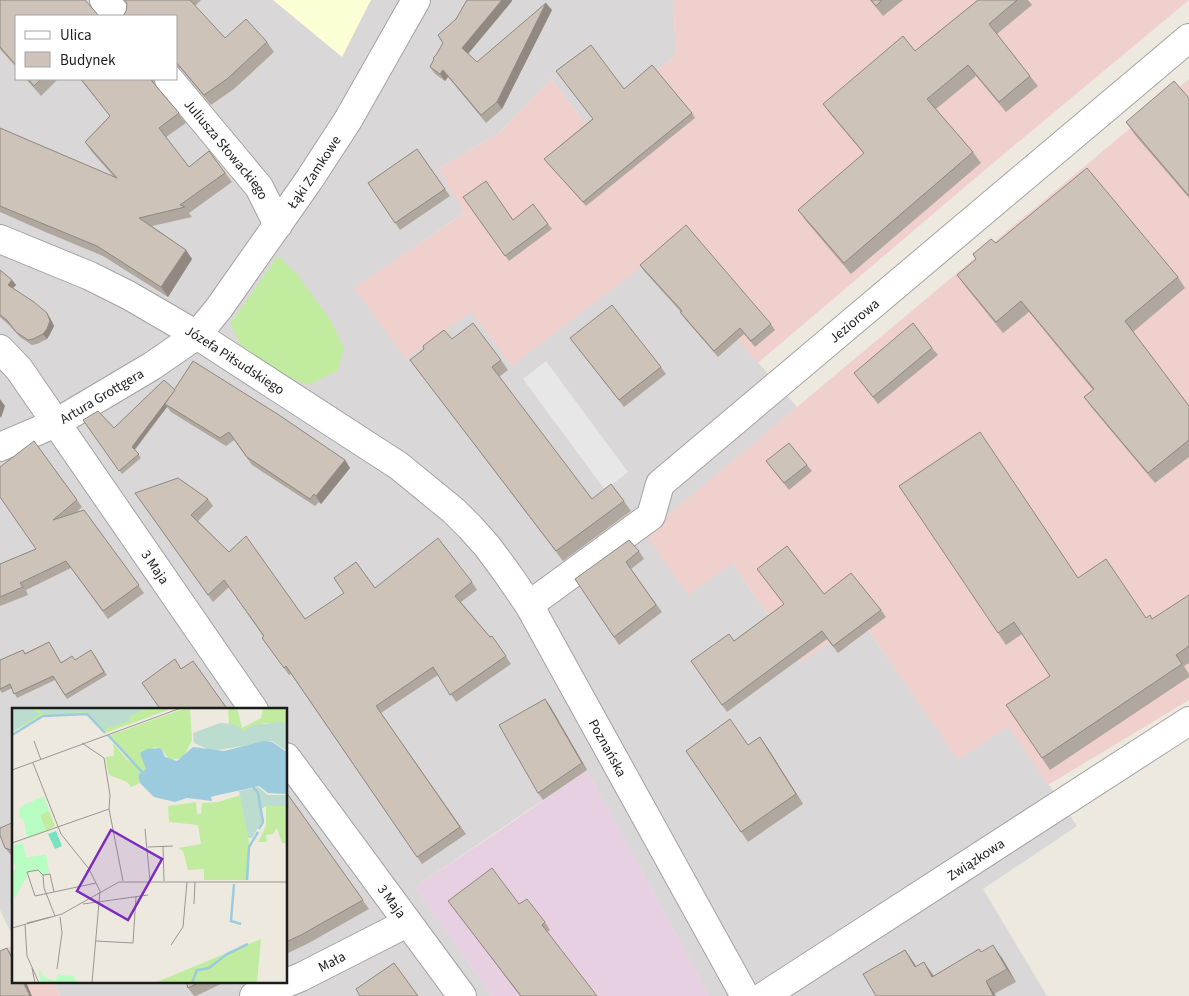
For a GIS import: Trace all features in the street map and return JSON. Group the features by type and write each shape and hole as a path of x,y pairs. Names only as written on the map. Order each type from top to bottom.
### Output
{"street":[{"path":"104,0 117,15"},
{"name":"Łąki Zamkowe","path":"197,335 219,308 309,180 348,120 416,0"},
{"name":"Jeziorowa","path":"528,605 651,516 660,484 1189,38"},
{"name":"Juliusza Słowackiego","path":"170,80 259,187 278,225"},
{"name":"Józefa Piłsudskiego","path":"0,239 90,276 128,295 197,335 399,466 454,511"},
{"name":"Artura Grottgera","path":"0,447 56,423 152,366 197,335"},
{"name":"3 Maja","path":"0,349 19,369 253,708"},
{"name":"Poznańska","path":"454,511 487,546 528,605 745,996"},
{"name":"Związkowa","path":"764,996 1189,721"},
{"name":"3 Maja","path":"288,760 462,996"},
{"name":"Mała","path":"288,982 408,923"},
{"name":"Mała","path":"254,996 284,984"}],"shaded area":[{"path":"0,0 673,0 676,54 589,129 551,79 499,133 438,169 465,212 355,288 471,312 661,251 797,407 646,534 732,563 801,662 861,620 958,759 1008,725 1077,826 983,889 1047,996 709,996 587,770 415,887 492,996 60,996 55,984 288,984 288,708 12,708 12,935 0,910"},
{"path":"273,0 371,0 342,57"},
{"path":"673,0 1189,0 986,169 758,363 661,251 512,366 471,312 406,359 354,288 464,213 438,169 499,133 551,79 589,129 676,54"},
{"path":"1189,79 1189,700 1048,785 1008,726 958,760 862,621 801,662 732,563 688,595 645,534"},
{"path":"546,361 628,472 605,490 523,379"},
{"path":"587,770 709,996 492,996 415,887"},
{"path":"12,946 12,984 55,984 60,996 0,996 0,951"}],"green space":[{"path":"278,256 296,273 331,321 344,348 338,370 309,385 271,371 241,345 230,324"}],"building":[{"path":"0,0 85,0 98,15 15,15 15,64 0,47"},
{"path":"125,0 190,0 225,38 246,19 267,42 227,79 204,95 178,64 178,15 124,15 127,4"},
{"path":"467,0 502,0 462,48 477,62 546,3 497,102 481,115 443,70 440,74 430,67 433,58 443,43 438,35 456,19"},
{"path":"871,0 882,0 876,6"},
{"path":"978,0 1017,0 989,24 1030,76 999,102 968,65 927,99 973,152 844,263 798,210 864,153 823,104 903,36 915,51"},
{"path":"591,45 624,89 652,65 692,113 583,202 544,159 593,119 556,71"},
{"path":"29,80 40,80 34,86"},
{"path":"82,80 151,80 179,113 159,128 189,167 209,151 225,173 180,205 185,207 139,218 186,250 161,287 97,246 0,206 0,128 117,178 85,142 110,116"},
{"path":"1174,81 1189,98 1189,196 1126,122"},
{"path":"417,149 445,189 395,223 368,183"},
{"path":"1087,168 1178,277 1125,321 1189,406 1189,440 1148,473 1084,397 1094,389 1021,301 996,322 957,275 976,259 973,254 991,239 996,243"},
{"path":"486,181 513,220 533,204 548,224 505,256 463,197"},
{"path":"686,225 771,324 751,341 740,328 714,351 680,312 682,311 640,265"},
{"path":"0,270 12,280 8,285 47,313 50,321 43,334 28,340 16,332 7,320 0,315"},
{"path":"612,305 661,367 619,400 570,338"},
{"path":"473,323 501,360 492,367 592,499 611,484 624,501 556,551 410,360 424,349 423,346 444,330 452,339"},
{"path":"913,323 932,348 873,397 854,373"},
{"path":"193,361 279,415 345,460 316,496 314,494 310,499 247,457 229,432 220,438 165,404"},
{"path":"164,380 175,390 132,447 139,454 119,471 83,420 98,411 114,428"},
{"path":"980,432 1078,578 1106,559 1146,618 1150,615 1152,619 1189,595 1189,646 1176,655 1182,664 1042,758 1006,705 1050,676 1014,622 998,633 899,486"},
{"path":"34,441 77,500 53,520 84,510 139,585 103,611 66,561 20,583 23,587 0,597 0,564 36,549 0,497 0,467"},
{"path":"789,443 807,465 784,483 766,461"},
{"path":"178,478 208,499 191,515 229,552 246,536 305,619 344,593 334,578 356,562 375,588 438,538 472,582 455,596 490,637 492,636 506,656 450,695 433,667 376,706 460,827 417,857 286,666 284,668 262,638 264,636 224,580 208,595 135,493"},
{"path":"629,540 639,551 626,562 656,605 614,637 575,579"},
{"path":"787,546 824,594 851,573 881,610 833,646 822,631 722,705 691,661 729,634 734,641 784,604 757,569"},
{"path":"49,642 61,663 72,656 75,660 91,650 104,672 65,695 53,676 14,694 10,684 0,689 0,660 23,650 25,654"},
{"path":"175,659 181,669 193,661 227,708 160,708 142,683"},
{"path":"545,699 582,763 538,793 499,725"},
{"path":"730,719 748,745 760,737 796,794 741,832 686,751"},
{"path":"288,795 363,900 288,941"},
{"path":"12,823 12,850 5,848 0,835 0,828"},
{"path":"492,868 519,904 527,899 545,922 542,925 597,996 521,996 448,901"},
{"path":"993,945 1007,969 986,981 992,996 876,996 863,974 905,950 915,967 924,962 932,977 979,949 981,952"},
{"path":"7,948 12,959 12,984 24,984 30,996 0,996 0,951"},
{"path":"394,963 418,996 360,996 356,989"},
{"path":"187,984 196,984 188,988"}]}
